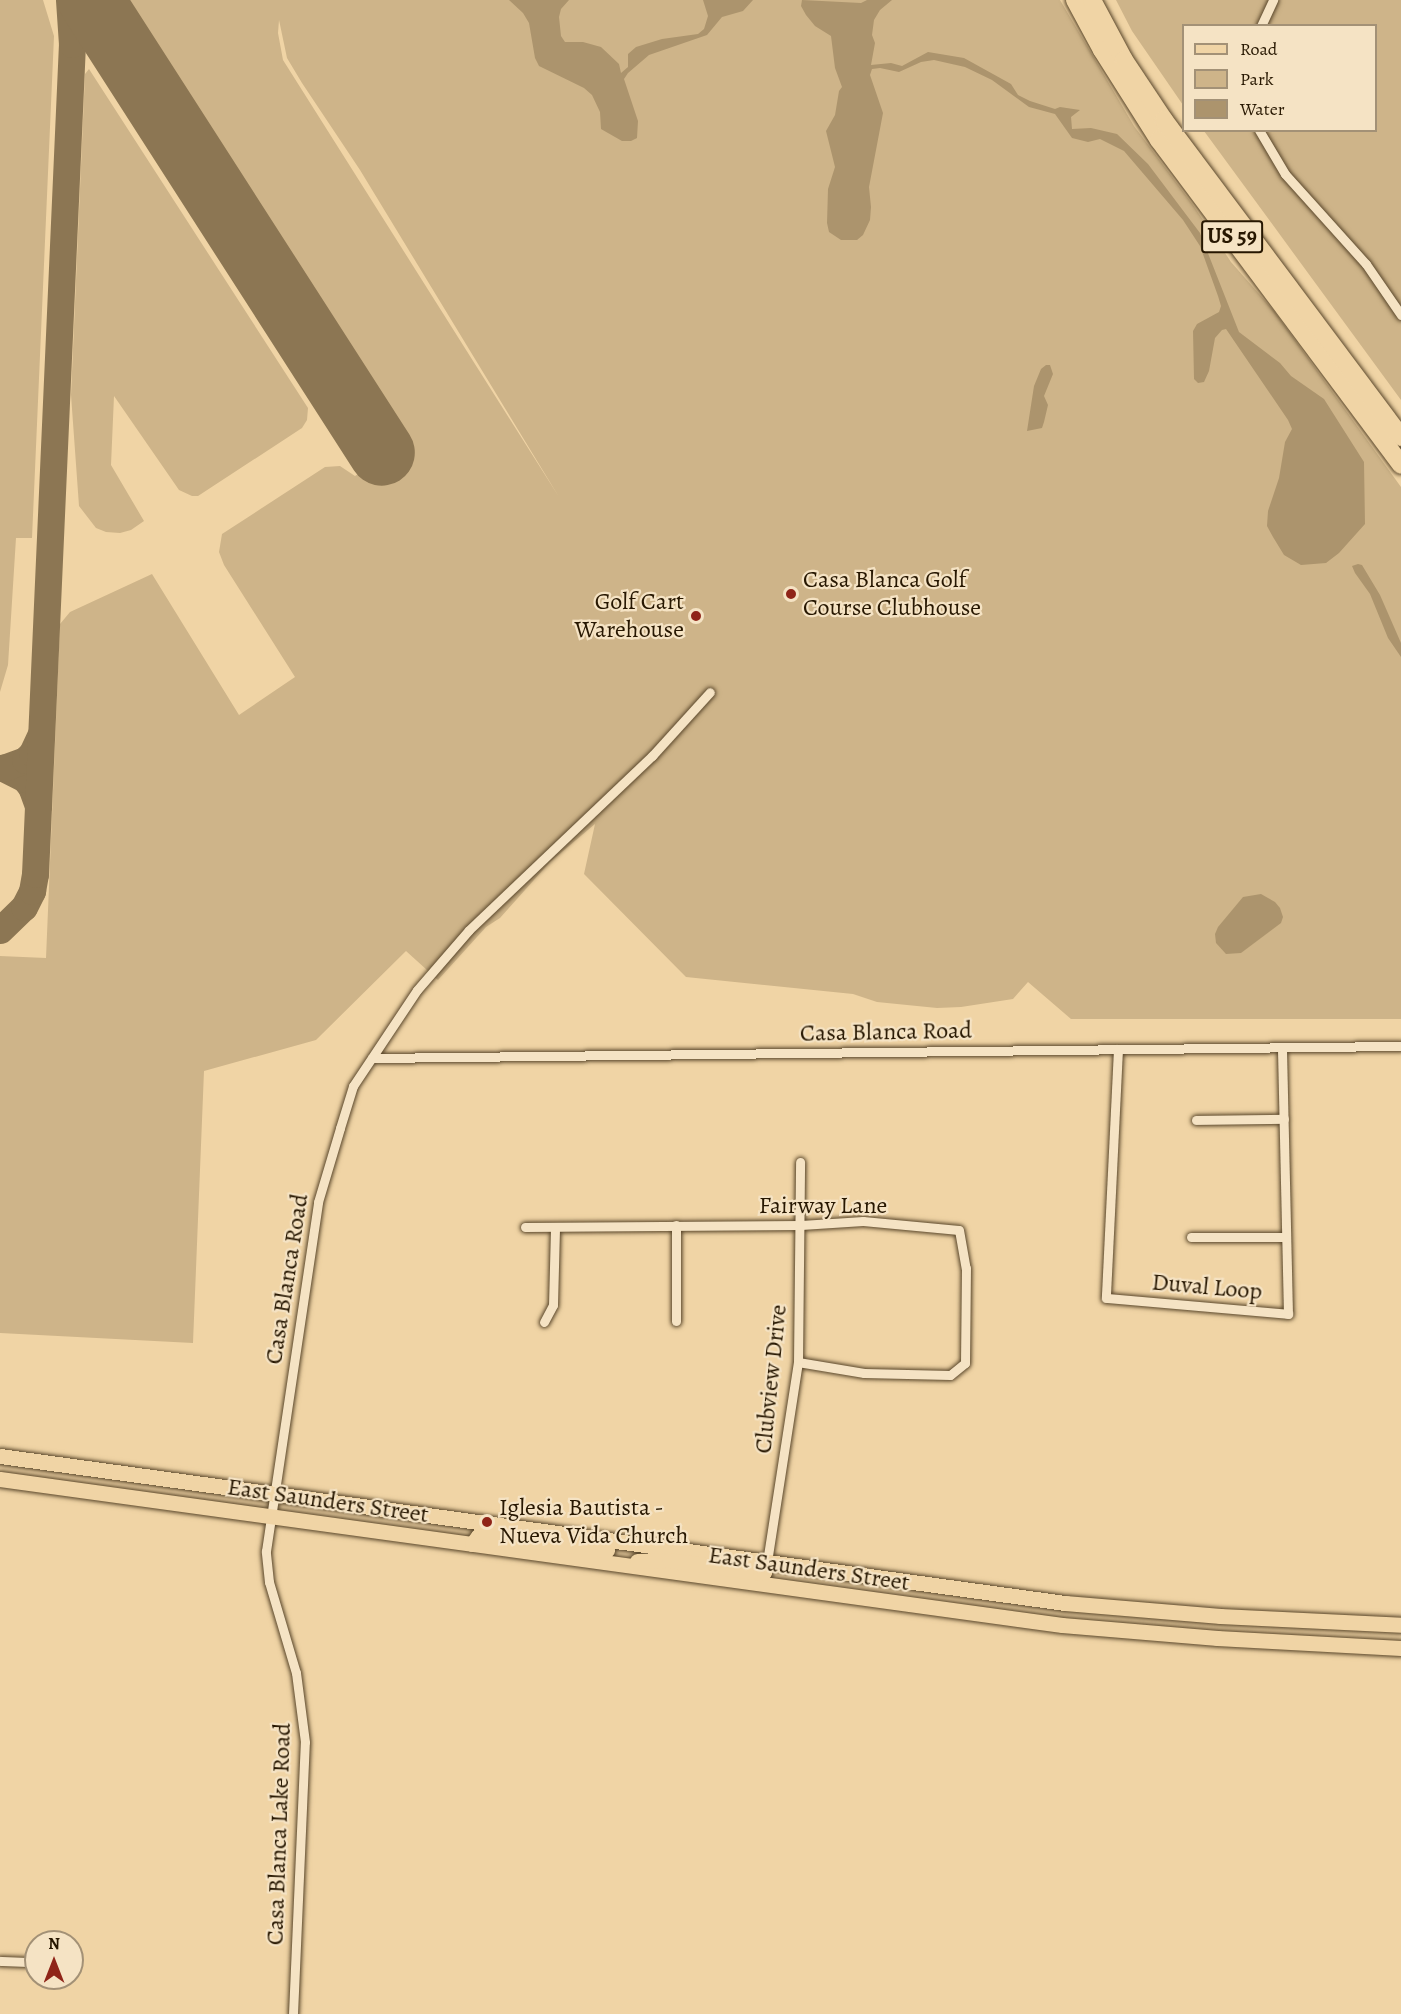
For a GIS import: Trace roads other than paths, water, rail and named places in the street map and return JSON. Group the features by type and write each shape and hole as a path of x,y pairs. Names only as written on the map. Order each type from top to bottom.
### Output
{"highway":[{"name":"US 59","path":"1075,0 1120,81 1160,140 1401,465"},
{"name":"US 59","path":"1092,0 1124,60 1164,120 1401,437"}],"main road":[{"name":"East Saunders Street","path":"0,1456 984,1592 1142,1611 1397,1624"},
{"name":"East Saunders Street","path":"0,1479 1073,1626 1194,1637 1397,1648"},
{"path":"472,1544 478,1536 485,1535 609,1550 623,1542"},
{"path":"616,1564 669,1560 760,1573 764,1572 767,1562"}],"street":[{"path":"1262,24 1273,0"},
{"path":"1259,132 1285,174 1366,264 1401,315"},
{"name":"Casa Blanca Road","path":"271,1516 275,1494 275,1474 318,1202 353,1086 417,990 470,930 652,756 710,692"},
{"name":"Casa Blanca Road","path":"372,1058 1401,1046"},
{"name":"Duval Loop","path":"1118,1048 1106,1298 1288,1314 1282,1047"},
{"path":"1196,1120 1284,1119"},
{"name":"Clubview Drive","path":"767,1562 798,1362 800,1162"},
{"name":"Fairway Lane","path":"525,1227 801,1225 863,1221 959,1230 966,1268 965,1363 950,1375 864,1373 798,1362"},
{"path":"676,1225 676,1321"},
{"path":"544,1322 553,1305 555,1227"},
{"path":"1191,1237 1286,1237"},
{"name":"Casa Blanca Lake Road","path":"271,1516 266,1562 296,1673 305,1742 293,2014"},
{"path":"0,1961 24,1962"}],"water":[{"path":"509,0 569,0 561,9 559,17 561,36 565,42 583,42 601,47 619,64 621,73 628,67 628,54 636,47 662,39 698,34 704,29 708,16 703,0 753,0 743,11 722,17 707,35 649,55 628,73 624,79 638,121 637,138 622,141 601,129 600,112 592,95 584,88 539,66 535,58 529,23 523,13"},
{"path":"802,0 861,3 867,0 892,0 880,10 874,20 872,35 875,43 871,65 891,63 902,66 928,52 964,58 1011,84 1018,95 1030,101 1055,109 1060,107 1080,110 1071,117 1072,129 1091,128 1117,134 1148,164 1200,233 1239,332 1280,363 1291,376 1324,399 1364,462 1365,524 1339,553 1326,563 1301,565 1284,555 1267,526 1268,511 1279,478 1285,442 1292,429 1226,329 1215,338 1209,371 1204,382 1198,383 1194,379 1193,331 1197,324 1219,312 1221,306 1218,296 1200,246 1183,220 1124,151 1100,139 1088,142 1072,138 1055,114 1029,107 992,80 965,67 934,60 921,62 899,72 880,68 872,69 870,75 883,113 869,187 870,220 863,235 857,240 841,240 829,232 828,189 835,167 826,131 835,115 839,91 842,87 835,68 831,36 815,26 806,15 801,6"},
{"path":"1050,365 1053,374 1044,396 1048,405 1044,422 1042,428 1027,431 1034,386 1041,369"},
{"path":"1362,565 1380,595 1401,643 1401,657 1388,638 1370,594 1355,573 1352,566"},
{"path":"1261,894 1275,902 1280,908 1283,917 1281,923 1241,953 1226,954 1216,943 1215,934 1218,927 1243,897"}],"place":[{"name":"Casa Blanca Golf Course Clubhouse","path":"791,594"},
{"name":"Golf Cart Warehouse","path":"696,616"},
{"name":"Iglesia Bautista - Nueva Vida Church","path":"487,1522"}]}
